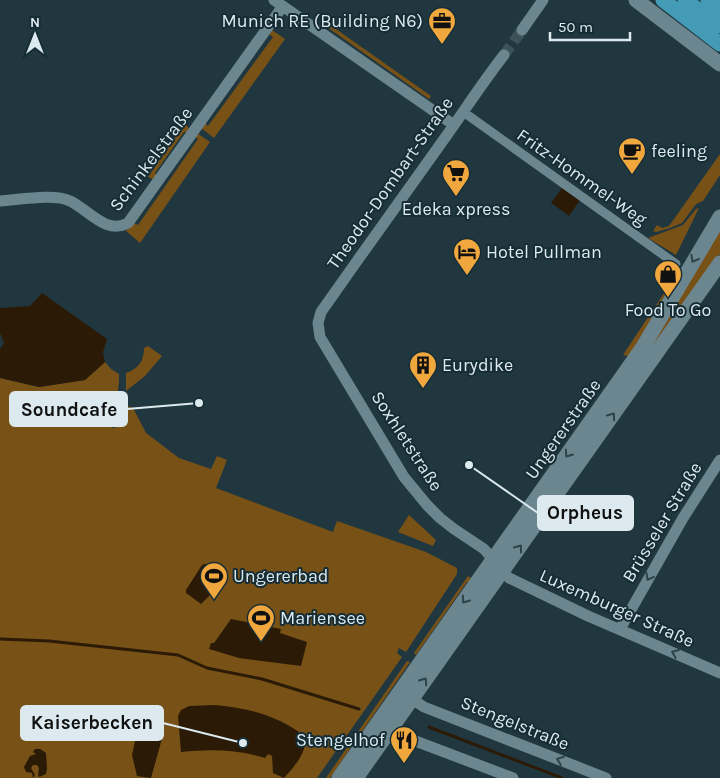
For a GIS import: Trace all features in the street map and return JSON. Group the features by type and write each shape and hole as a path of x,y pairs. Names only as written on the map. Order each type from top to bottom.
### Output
{"highway":[{"path":"663,0 720,44"},
{"path":"685,0 720,26"},
{"path":"708,0 720,9"}],"main road":[{"path":"636,0 720,64"},
{"name":"Ungererstraße","path":"356,778 412,699 647,341 720,217"},
{"name":"Ungererstraße","path":"340,778 719,268"}],"street":[{"path":"522,30 543,0"},
{"path":"278,3 454,125"},
{"name":"Schinkelstraße","path":"0,201 56,197 69,200 110,227 118,227 128,223 278,3"},
{"name":"Theodor-Dombart-Straße","path":"320,336 318,323 321,312 504,55"},
{"name":"Fritz-Hommel-Weg","path":"469,116 676,264"},
{"name":"Soxhletstraße","path":"320,336 404,477 440,518 454,530 484,549 498,566"},
{"name":"Brüsseler Straße","path":"620,629 683,518 720,460"},
{"name":"Luxemburger Straße","path":"498,566 510,578 522,585 720,673"},
{"name":"Stengelstraße","path":"412,699 424,706 606,778"},
{"path":"389,731 513,778"}],"shaded area":[{"path":"326,22 431,96 429,99 327,27 324,29 319,26 321,23"},
{"path":"272,30 285,39 214,138 201,128 205,123 208,126 273,37 269,34"},
{"path":"185,123 190,130 189,132 184,132 155,173 157,177 155,180 148,177"},
{"path":"197,133 210,142 140,243 126,231 134,223 138,225 198,139 195,137"},
{"path":"720,154 720,175 703,201 696,204 682,223 656,232 653,231 657,225 662,228 669,226"},
{"path":"562,188 580,200 569,216 551,203"},
{"path":"699,208 676,255 648,238 683,225"},
{"path":"720,228 720,254 578,454"},
{"path":"678,272 682,275 629,356 623,355"},
{"path":"42,293 107,339 103,352 105,362 85,380 39,387 0,378 0,349 4,343 0,333 0,308 30,306"},
{"path":"148,346 162,356 145,376 126,391 126,373 140,364 144,348"},
{"name":"Ungererbad","path":"105,362 119,374 118,388 112,402 92,410 96,421 113,428 123,425 119,411 124,405 133,408 146,433 179,458 211,469 217,456 227,460 216,488 333,532 337,521 426,552 457,568 457,574 406,652 399,648 397,653 402,657 317,778 0,778 0,378 39,387 85,380"},
{"path":"409,515 436,540 433,546 398,532"},
{"path":"205,564 227,582 222,588 213,586 210,591 211,594 201,604 186,593 186,590 202,565"},
{"path":"468,576 474,580 471,584 467,582 416,655 414,653"},
{"name":"Mariensee","path":"231,619 281,629 280,633 307,642 301,666 239,658 209,649 211,643 214,643"},
{"path":"407,661 410,662 330,778 326,778"},
{"path":"214,705 250,710 262,714 284,723 304,736 305,742 302,753 296,764 284,778 273,773 272,756 268,754 265,758 223,751 181,752 178,716 181,710 189,706"},
{"path":"144,730 163,735 151,778 137,776 132,755 137,732 143,733"},
{"path":"35,749 40,749 46,753 47,769 46,774 39,777 39,768 37,765 33,765 31,768 35,775 33,778 32,773 26,772 24,767 30,756 36,754 33,752"}],"waterway":[{"path":"0,639 49,641 178,655 207,668 262,679 359,709"},
{"path":"429,727 562,778"}],"tunnel":[{"path":"504,55 522,30"}],"place":[{"name":"Munich RE (Building N6)","path":"442,45"},
{"name":"feeling","path":"632,175"},
{"name":"Edeka xpress","path":"456,197"},
{"name":"Hotel Pullman","path":"467,276"},
{"name":"Food To Go","path":"668,298"},
{"name":"Eurydike","path":"423,389"},
{"name":"Soundcafe","path":"199,403"},
{"name":"Orpheus","path":"469,465"},
{"name":"Ungererbad","path":"214,600"},
{"name":"Mariensee","path":"261,642"},
{"name":"Kaiserbecken","path":"243,743"},
{"name":"Stengelhof","path":"404,764"}]}
